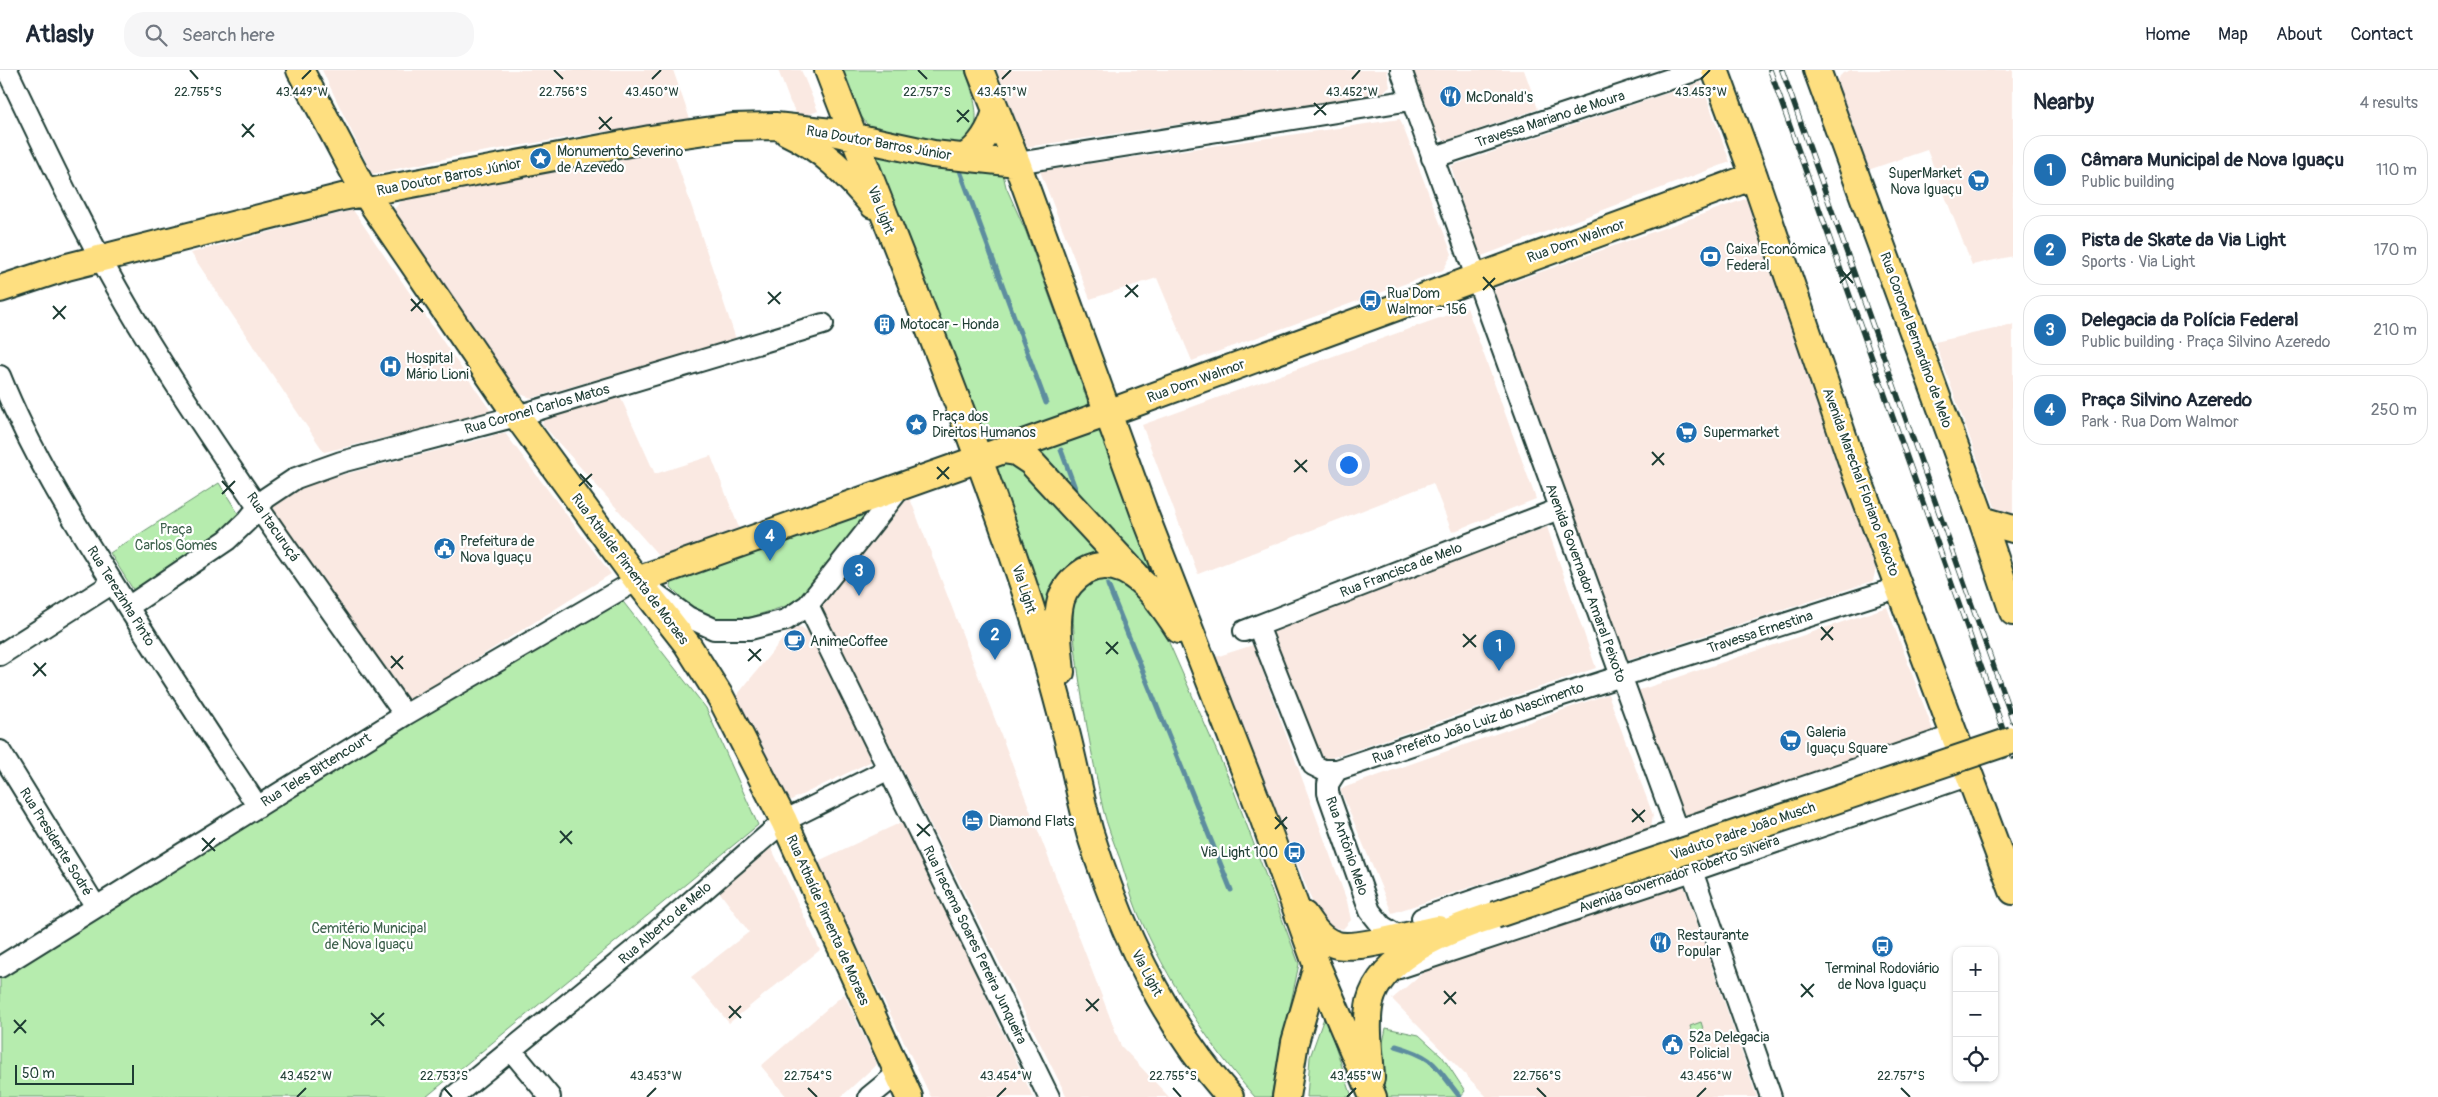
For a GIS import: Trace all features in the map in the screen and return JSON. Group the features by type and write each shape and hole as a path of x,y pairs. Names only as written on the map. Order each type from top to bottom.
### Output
{"main road":[{"name":"Rua Athaíde Pimenta de Moraes","path":"300,70 365,193 518,416 637,580 687,644 708,677 784,821 909,1097"},
{"name":"Via Light","path":"828,70 857,132 885,222 990,455 1064,725 1090,832 1131,943 1180,1032 1230,1097"},
{"path":"980,70 1017,162 1145,515 1294,898 1317,966 1372,1096"},
{"name":"Avenida Marechal Floriano Peixoto","path":"1715,70 1754,176 1854,468 2013,891"},
{"name":"Rua Coronel Bernardino de Melo","path":"1817,70 1982,520 2013,612"},
{"path":"965,157 975,148 989,129 996,111"},
{"name":"Rua Doutor Barros Júnior","path":"0,290 29,278 100,258 365,193 650,139 733,128 775,126 857,132 933,154 1017,162"},
{"path":"775,126 807,142 826,155 859,187 885,222"},
{"name":"Rua Dom Walmor","path":"637,580 1108,413 1754,176"},
{"path":"990,455 1016,452 1031,462 1146,585 1180,632 1222,710"},
{"path":"1982,520 2013,529"},
{"path":"2000,573 2013,548"},
{"path":"1064,725 1058,630 1060,604 1066,590 1080,574 1104,566 1122,570 1146,585"},
{"name":"Viaduto Padre João Musch","path":"1294,898 1318,934 1335,945 1365,944 1395,956 1484,919 2013,740"},
{"path":"1372,1096 1369,1007 1374,992 1395,956"},
{"path":"1286,1097 1296,1042 1317,966"}],"street":[{"name":"Rua Itacuruçá","path":"7,70 100,258 191,409 404,715"},
{"name":"Avenida Governador Amaral Peixoto","path":"1401,70 1692,871 1770,1097"},
{"name":"Travessa Mariano de Moura","path":"1432,158 1697,70"},
{"name":"Rua Doutor Barros Júnior","path":"1017,162 1411,100"},
{"name":"Rua Coronel Carlos Matos","path":"258,507 279,489 296,478 317,470 518,416 823,324"},
{"name":"Rua Terezinha Pinto","path":"0,376 50,479 128,607 258,807"},
{"path":"637,580 702,625 725,631 750,629 786,620 808,605 902,486"},
{"path":"128,607 227,540 258,507"},
{"name":"Rua Francisca de Melo","path":"1337,770 1323,770 1313,765 1251,628 1559,509"},
{"name":"Rua Teles Bittencourt","path":"0,967 404,715 637,580"},
{"path":"0,655 113,583"},
{"name":"Travessa Ernestina","path":"1620,676 1900,588"},
{"name":"Rua Iracema Soares Pereira Junqueira","path":"808,605 1050,1097"},
{"name":"Rua Prefeito João Luiz do Nascimento","path":"1337,770 1620,676"},
{"path":"1422,918 1955,735"},
{"name":"Rua Presidente Sodré","path":"0,751 96,907"},
{"name":"Rua Alberto de Melo","path":"453,1097 645,941 784,821 889,769"},
{"name":"Rua Antônio Melo","path":"1337,770 1328,784 1328,794 1370,911 1380,925 1395,956"},
{"name":"Avenida Governador Roberto Silveira","path":"1395,956 1692,871 1970,775"},
{"path":"511,1050 550,1097"},
{"path":"869,1097 897,1074"}],"shaded area":[{"path":"322,70 673,70 691,122 601,132 463,155 372,174"},
{"path":"778,70 801,70 818,111 799,118 790,102"},
{"path":"997,70 1387,70 1390,87 1381,94 1026,147"},
{"path":"1412,70 1524,70 1538,109 1445,141 1433,131"},
{"path":"1851,70 2013,70 2013,256 1972,265 1927,150 1868,170 1837,94 1836,84 1838,78 1843,73"},
{"path":"1701,82 1730,162 1479,257 1451,166"},
{"path":"1400,119 1452,254 1443,270 1192,361 1157,278 1090,299 1040,171"},
{"path":"672,148 736,339 532,398 520,394 392,217 395,208 407,195"},
{"path":"1748,198 1877,563 1873,581 1625,661 1493,289"},
{"path":"353,210 492,413 324,452 191,253"},
{"path":"1467,308 1536,499 1452,532 1433,483 1198,574 1142,425"},
{"path":"2013,325 2013,521 2000,521 1935,342"},
{"path":"619,394 655,474 711,456 739,528 660,557 542,424 545,417"},
{"path":"505,433 611,574 409,701 270,509 307,484"},
{"path":"909,496 1121,1046 1169,1097 1067,1097 821,607"},
{"path":"1547,527 1596,668 1319,762 1270,630"},
{"path":"1887,607 1934,733 1682,826 1637,691"},
{"path":"801,627 808,632 872,761 787,802 734,699 789,631"},
{"path":"1253,645 1347,901 1351,920 1343,929 1331,927 1317,914 1216,657"},
{"path":"1608,694 1653,815 1651,828 1392,913 1340,789"},
{"path":"904,821 1033,1097 931,1097 816,862"},
{"path":"771,847 820,950 729,1023 691,977 749,932 718,890"},
{"path":"1683,883 1757,1097 1487,1097 1392,999 1426,970"},
{"path":"844,994 877,1064 841,1097 787,1097 761,1066"}],"green space":[{"path":"842,70 965,70 975,107 976,119 974,130 968,139 958,145 942,147 879,133 871,128 861,116"},
{"path":"874,153 1003,174 1006,187 1026,232 1089,405 982,446"},
{"path":"1104,430 1154,571 1143,563 1027,452"},
{"path":"1011,460 1024,470 1103,554 1050,624 992,467"},
{"name":"Praça Carlos Gomes","path":"219,483 243,521 134,591 110,553"},
{"path":"873,507 802,596 786,606 751,617 717,618 692,608 671,587 672,581"},
{"path":"1110,575 1130,581 1163,629 1232,786 1299,964 1271,1097 1255,1097 1221,1056 1189,1009 1161,961 1138,913 1106,822 1082,699 1077,665 1073,611 1076,597 1082,588"},
{"name":"Cemitério Municipal de Nova Iguaçu","path":"617,594 706,708 758,825 426,1097 0,1097 0,976"},
{"path":"1325,1015 1352,1097 1307,1097 1310,1057"},
{"path":"1701,1022 1705,1035 1694,1039 1690,1026"},
{"path":"1386,1028 1419,1035 1442,1056 1465,1091 1460,1097 1386,1097 1380,1058"}],"waterway":[{"path":"959,168 1046,403"},
{"path":"1061,450 1078,496"},
{"path":"1108,585 1231,890"},
{"path":"1396,1046 1428,1059 1440,1070 1460,1097"}],"railway":[{"path":"1770,70 2013,757"},
{"path":"1782,70 2013,721"}],"place":[{"name":"McDonald's","path":"1450,97"},
{"name":"Monumento Severino de Azevedo","path":"541,159"},
{"name":"SuperMarket Nova Iguaçu","path":"1978,181"},
{"name":"Caixa Econômica Federal","path":"1710,257"},
{"name":"Rua Dom Walmor - 156","path":"1371,301"},
{"name":"Motocar - Honda","path":"884,324"},
{"name":"Hospital Mário Lioni","path":"390,366"},
{"name":"Praça dos Direitos Humanos","path":"916,424"},
{"name":"Supermarket","path":"1687,432"},
{"name":"Prefeitura de Nova Iguaçu","path":"444,549"},
{"name":"Praça Silvino Azeredo","path":"770,561"},
{"name":"Delegacia da Polícia Federal","path":"859,596"},
{"name":"AnimeCoffee","path":"794,641"},
{"name":"Pista de Skate da Via Light","path":"995,660"},
{"name":"Câmara Municipal de Nova Iguaçu","path":"1499,671"},
{"name":"Galeria Iguaçu Square","path":"1790,740"},
{"name":"Diamond Flats","path":"973,821"},
{"name":"Via Light 100","path":"1294,852"},
{"name":"Restaurante Popular","path":"1661,943"},
{"name":"Terminal Rodoviário de Nova Iguaçu","path":"1882,946"},
{"name":"52ª Delegacia Policial","path":"1673,1045"}]}
